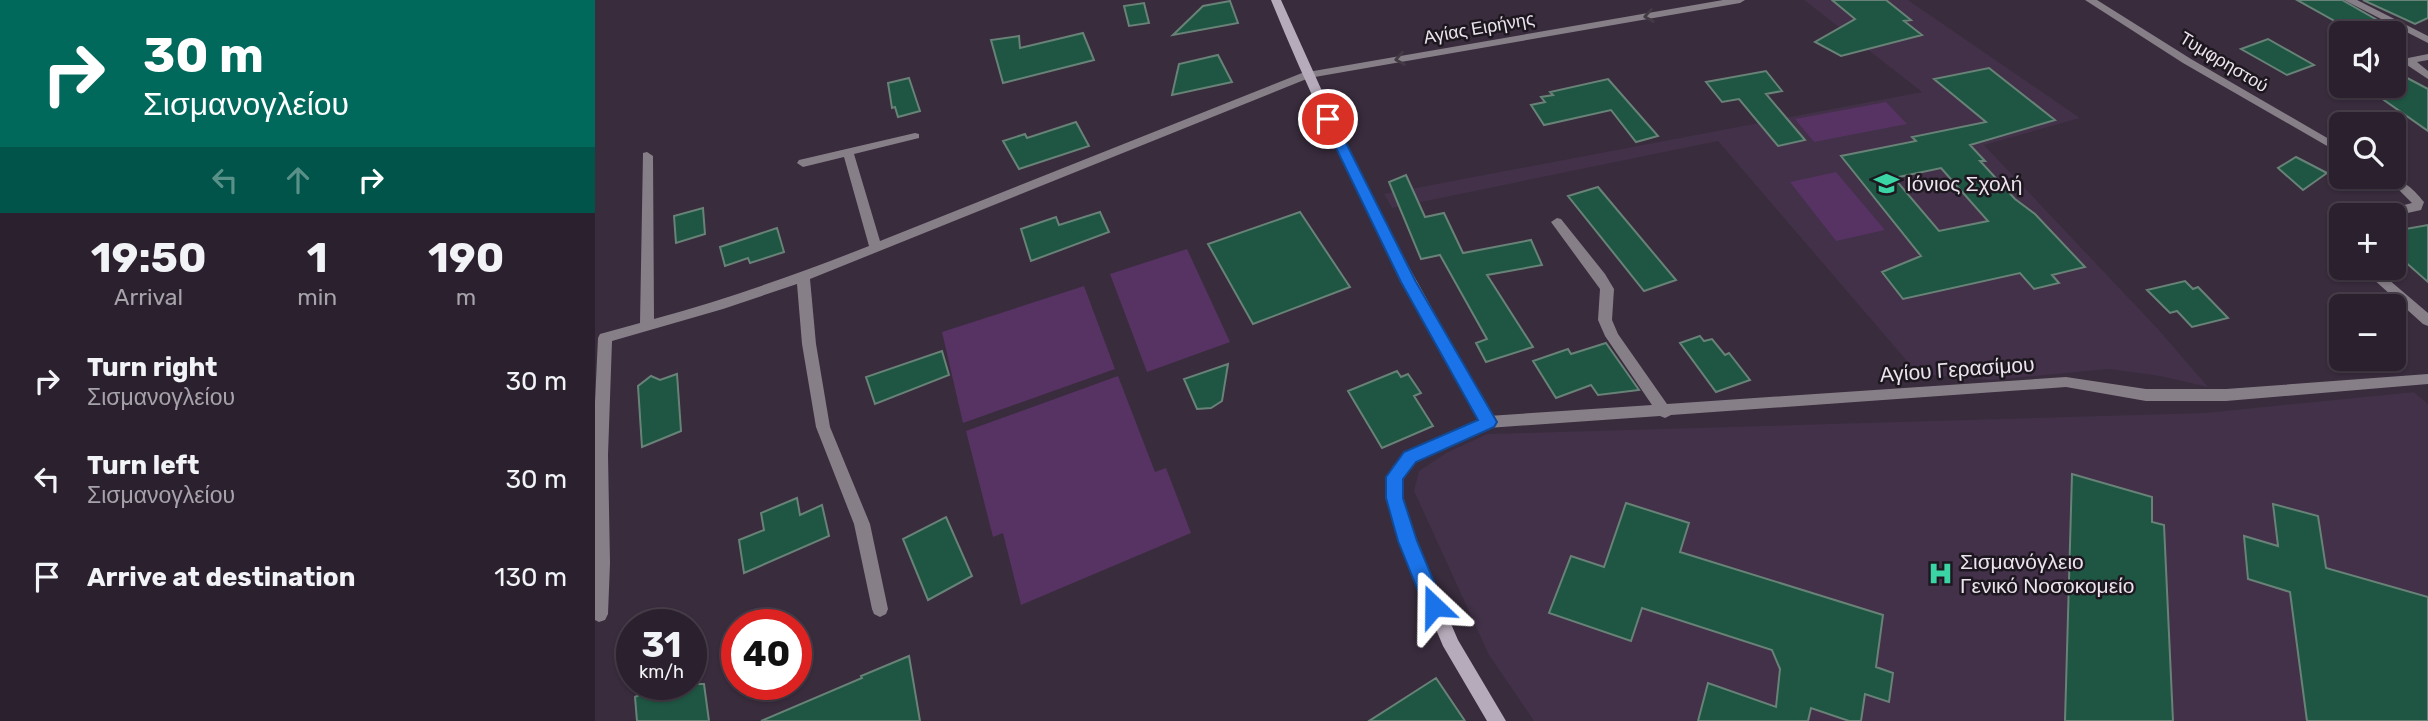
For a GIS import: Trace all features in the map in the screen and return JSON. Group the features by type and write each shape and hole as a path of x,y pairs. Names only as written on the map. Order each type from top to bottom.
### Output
{"street":[{"path":"1276,0 1306,75 1409,282 1488,422 1410,457 1398,470 1393,488 1407,541 1451,646 1497,721"},
{"name":"Αγίας Ειρήνης","path":"600,339 718,306 803,277 1306,75 1740,0"},
{"name":"Τυμφρηστού","path":"2090,0 2187,61 2329,144"},
{"path":"2349,0 2428,40"},
{"path":"2428,57 2412,60 2412,65 2428,76"},
{"path":"803,163 915,136"},
{"path":"848,152 876,248"},
{"path":"647,156 647,326"},
{"path":"2405,189 2418,202 2417,206 2406,211"},
{"path":"1557,222 1607,289 1605,320 1612,336 1665,412"},
{"path":"803,277 809,344 823,427 862,524 880,609"},
{"path":"2381,280 2428,321"},
{"path":"599,614 602,563 598,456 600,339"},
{"name":"Αγίου Γερασίμου","path":"1488,422 1665,412 2066,382 2146,395 2225,396 2426,381"}],"shaded area":[{"name":"Ιόνιος Σχολή","path":"1804,0 1908,0 2080,118 1984,145 2158,329 2208,387 2160,376 2109,369 1991,380 1918,374 1718,141 1392,208 1384,194 1922,92"},
{"path":"1886,102 1907,124 1814,142 1795,119"},
{"path":"1836,172 1885,230 1836,241 1790,182"},
{"path":"1187,249 1230,342 1147,372 1110,274"},
{"path":"1084,286 1115,369 963,423 942,332"},
{"path":"1118,376 1155,472 1166,468 1191,533 1021,605 1003,533 993,537 966,431"},
{"name":"Σισμανόγλειο Γενικό Νοσοκομείο","path":"2414,392 2428,404 2428,721 1534,721 1489,655 1414,491 1419,471 1446,453 1487,434 2204,413"}],"building":[{"path":"1832,0 1886,0 1911,20 1904,21 1922,35 1841,56 1815,42 1855,19"},
{"path":"2297,0 2342,0 2379,21 2335,21"},
{"path":"2363,0 2428,0 2428,18 2415,24"},
{"path":"1230,1 1238,23 1173,35 1203,6"},
{"path":"1144,3 1149,23 1129,26 1124,6"},
{"path":"1083,33 1094,60 1003,83 991,40 1019,36 1020,48"},
{"path":"2268,39 2314,65 2287,75 2241,49"},
{"path":"1218,55 1232,82 1172,95 1179,64"},
{"path":"1989,68 2055,120 1970,145 1985,161 1980,161 2015,199 2035,214 2085,267 2052,275 2059,283 2034,289 2020,273 1903,299 1882,272 1921,256 1841,156 1916,141 1912,137 1986,122 1934,79","holes":["1941,168 1988,221 1939,231 1894,178"]},
{"path":"1766,71 1782,91 1766,94 1805,140 1778,146 1739,99 1722,102 1706,82"},
{"path":"2406,77 2428,89 2428,131 2406,116 2406,112 2401,112 2381,98 2406,98"},
{"path":"909,78 920,111 898,117 895,107 892,108 888,83"},
{"path":"1608,79 1658,136 1636,142 1611,110 1544,125 1531,105 1545,102 1541,97 1553,95 1550,92"},
{"path":"1076,122 1089,146 1019,169 1003,141 1025,134 1027,138"},
{"path":"2296,157 2327,173 2303,190 2278,168"},
{"path":"1406,175 1425,217 1444,213 1463,253 1531,240 1542,265 1487,275 1533,347 1486,362 1476,343 1487,339 1440,255 1421,259 1389,182"},
{"path":"1598,187 1676,280 1644,291 1568,196"},
{"path":"703,208 705,234 676,243 674,216"},
{"path":"1100,212 1109,232 1031,261 1021,229 1056,217 1059,225"},
{"path":"1300,212 1350,287 1253,324 1208,244"},
{"path":"2428,225 2428,282 2406,263 2406,229"},
{"path":"777,228 784,252 750,263 748,258 725,266 720,247"},
{"path":"2185,281 2193,289 2198,287 2228,318 2192,327 2177,311 2170,313 2147,290"},
{"path":"1700,336 1704,341 1712,339 1725,355 1729,353 1750,380 1716,392 1680,343"},
{"path":"1606,343 1639,390 1598,395 1591,385 1556,398 1533,361 1568,349 1571,354"},
{"path":"942,351 949,375 875,404 866,377"},
{"path":"1228,364 1222,401 1211,408 1197,409 1184,379"},
{"path":"1397,371 1401,377 1408,374 1421,393 1414,396 1433,426 1382,448 1348,391"},
{"path":"677,374 681,431 642,447 638,386 651,376 660,380"},
{"path":"2072,474 2152,497 2152,522 2164,525 2173,721 2065,721"},
{"path":"797,498 800,515 822,505 829,536 744,573 739,540 764,530 761,513"},
{"path":"1626,503 1689,523 1680,552 1883,615 1876,667 1893,673 1889,702 1865,694 1861,721 1849,721 1811,708 1808,721 1698,721 1708,683 1776,707 1780,669 1772,650 1642,608 1631,641 1549,613 1571,556 1604,567"},
{"path":"2273,504 2318,516 2326,568 2428,597 2428,721 2307,721 2290,592 2248,579 2244,536 2278,546"},
{"path":"946,517 972,576 928,600 903,539"},
{"path":"909,656 920,721 761,721 862,678 861,676"},
{"path":"1436,678 1465,721 1369,721"},
{"path":"635,700 706,700 709,721 637,721"}],"place":[{"name":"Ιόνιος Σχολή","path":"1886,183"},
{"name":"Σισμανόγλειο Γενικό Νοσοκομείο","path":"1940,573"}],"route":[{"path":"1328,119 1409,282 1488,422 1410,457 1394,477 1395,498 1407,541 1434,606"}]}
